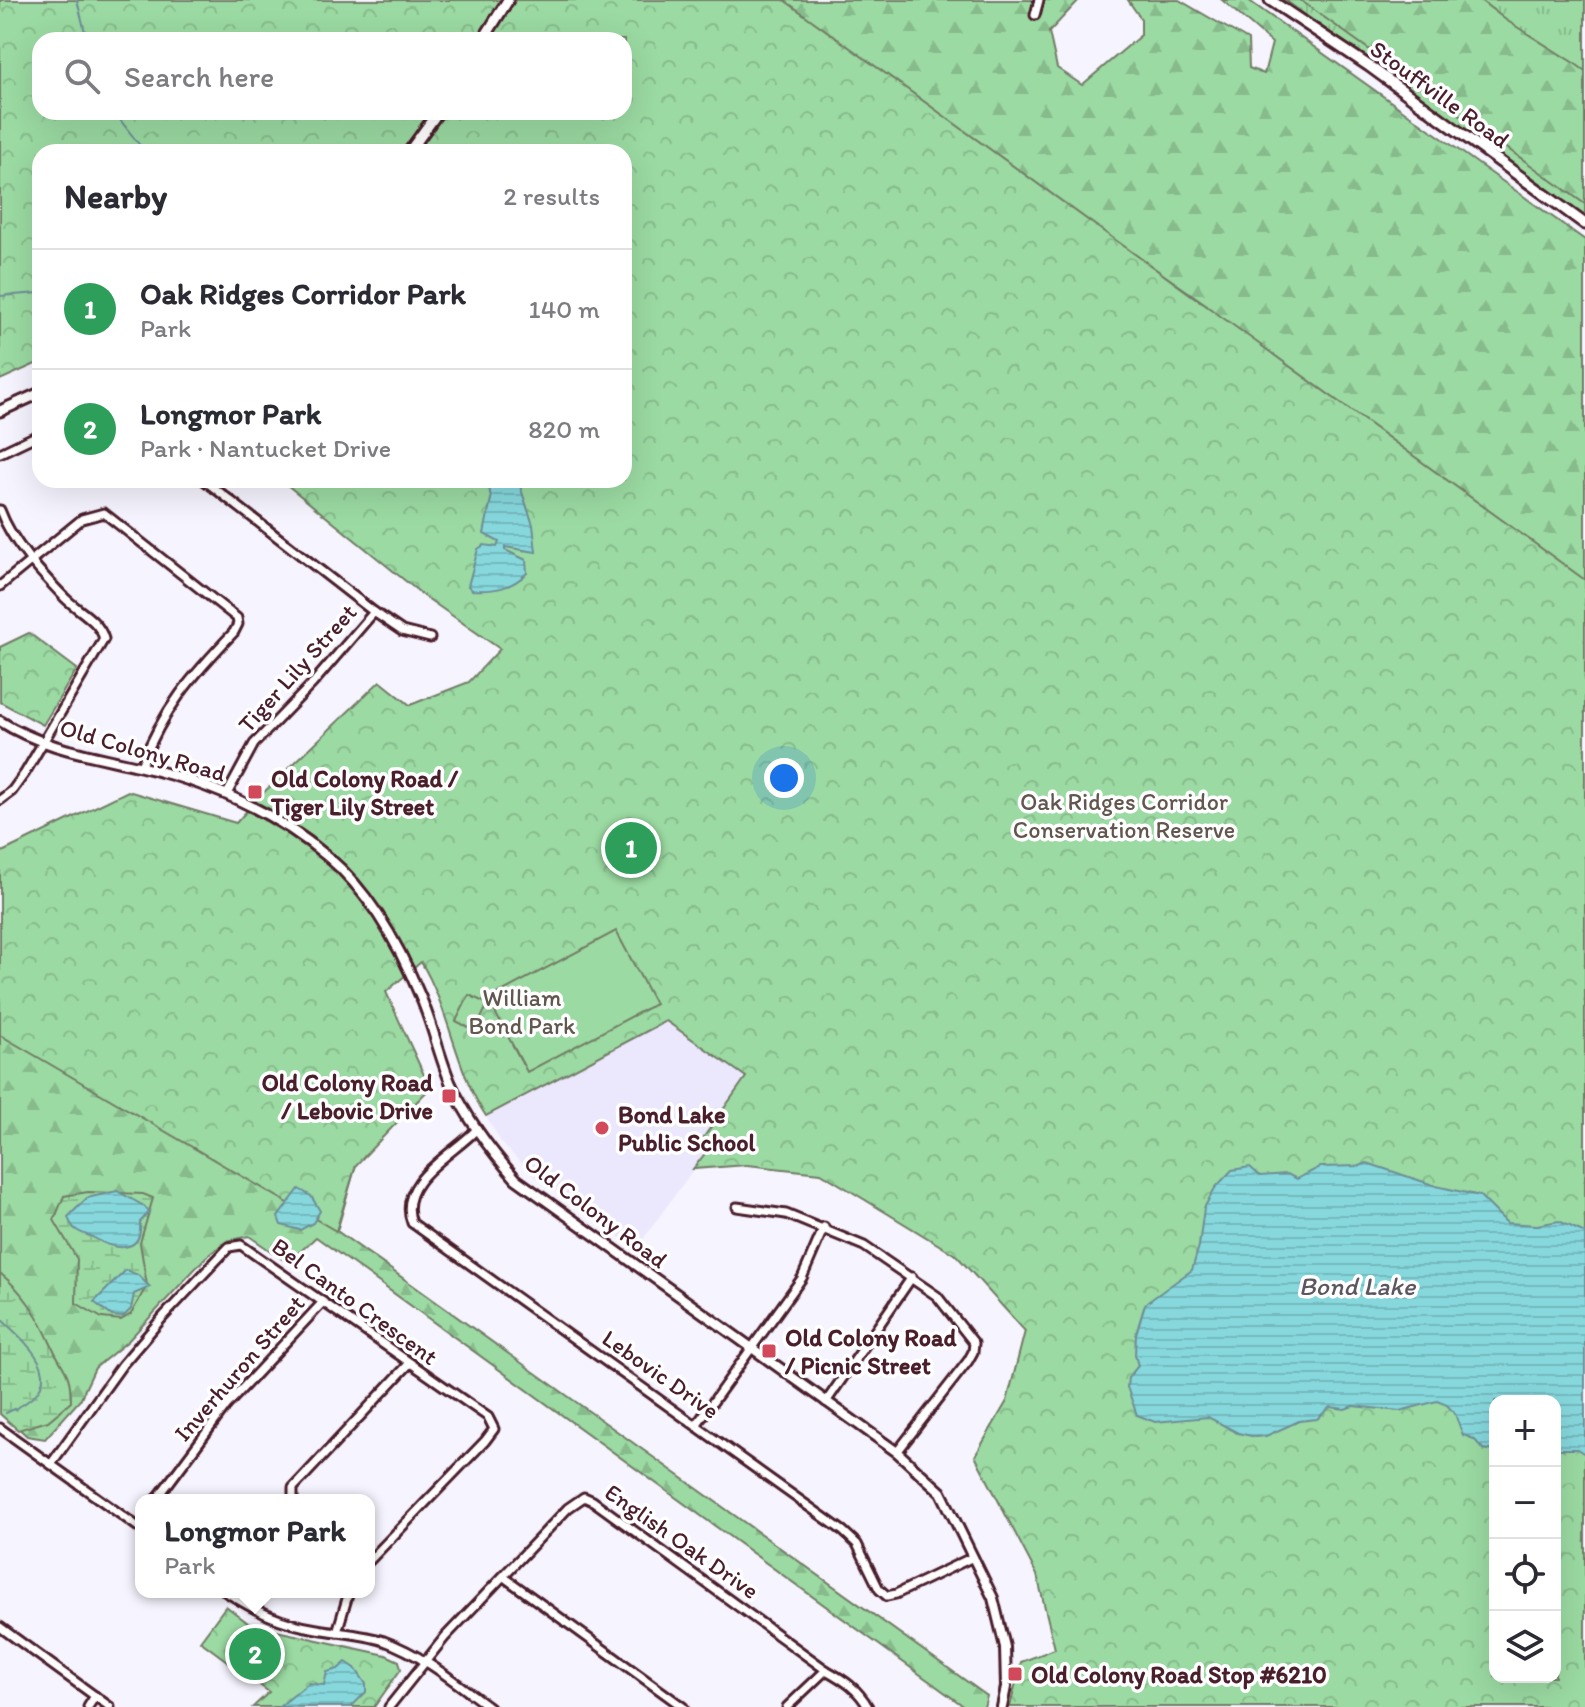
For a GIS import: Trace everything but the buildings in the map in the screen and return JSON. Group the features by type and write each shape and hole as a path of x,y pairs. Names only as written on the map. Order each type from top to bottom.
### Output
{"main road":[{"path":"488,32 508,0"},
{"name":"Stouffville Road","path":"1270,0 1369,66 1585,224"},
{"path":"415,144 432,120"},
{"path":"0,411 32,397"}],"street":[{"path":"1035,15 1039,0"},
{"path":"0,453 32,438"},
{"path":"214,488 374,612 402,631 430,638"},
{"path":"0,510 16,541 62,595 94,621 104,639 19,782 0,800"},
{"path":"0,586 82,519 104,513 237,618 234,632 189,680 166,711 141,766"},
{"name":"Tiger Lily Street","path":"227,794 254,744 313,683 374,612"},
{"name":"Old Colony Road","path":"0,721 43,742 141,766 227,794 300,835 330,858 367,899 403,958 422,999 451,1084 477,1129 516,1179 897,1452 941,1492 993,1598 1005,1647 1006,1687 1002,1707"},
{"name":"Lebovic Drive","path":"477,1129 421,1180 410,1195 407,1209 412,1223 843,1531 857,1544 879,1589 887,1596 973,1557"},
{"path":"737,1207 786,1214 864,1246 937,1296 974,1343 973,1352 897,1452"},
{"path":"697,1424 802,1278 824,1227"},
{"name":"Bel Canto Crescent","path":"51,1464 122,1365 229,1247 238,1244 488,1417 494,1429 375,1553"},
{"path":"826,1402 912,1277"},
{"name":"Inverhuron Street","path":"160,1494 227,1405 323,1302"},
{"path":"293,1494 293,1488 409,1364"},
{"path":"0,1428 135,1522"},
{"name":"English Oak Drive","path":"389,1707 445,1637 568,1508 584,1497 826,1670 847,1681 868,1707"},
{"path":"504,1577 683,1707"},
{"path":"236,1598 261,1614 285,1622 380,1640 426,1662 489,1707"},
{"path":"337,1632 347,1598"},
{"path":"0,1627 110,1707"},
{"path":"787,1707 826,1670"},
{"path":"88,1707 95,1696"}],"shaded area":[{"name":"Bond Lake Public School","path":"666,1021 746,1077 701,1140 710,1146 636,1249 533,1175 501,1142 486,1116"}],"green space":[{"name":"Oak Ridges Corridor Conservation Reserve","path":"0,0 784,0 1585,580 1585,1707 1010,1707 1021,1662 1055,1649 1037,1575 975,1456 1007,1401 1025,1331 957,1256 821,1173 747,1165 693,1169 710,1147 701,1141 746,1077 666,1021 486,1116 475,1098 439,1000 421,962 386,992 430,1088 356,1165 336,1231 0,1035 0,853 128,791 236,823 380,681 410,705 469,682 500,649 424,596 291,488 632,488 632,144 32,144 32,366 0,380"},
{"path":"692,0 1079,0 1049,32 1057,68 1082,85 1141,35 1141,19 1128,0 1179,0 1248,40 1249,68 1264,74 1272,43 1222,0 1248,0 1585,240 1585,585 1143,405 1207,305 977,145 632,151 632,144 598,144 617,120 632,120 632,99"},
{"path":"1285,0 1585,0 1585,218"},
{"path":"1300,0 1480,0 1577,65 1585,71 1585,204"},
{"path":"29,633 77,669 43,725 0,702 0,647"},
{"name":"William Bond Park","path":"616,931 655,1004 527,1072 488,999"},
{"path":"0,956 356,1165 337,1231 987,1696 984,1707 965,1707 316,1237 288,1263 249,1236 227,1241 206,1257 128,1341 95,1368 80,1400 45,1439 27,1436 0,1411"},
{"path":"469,995 488,1004 475,1031 456,1021"},
{"path":"88,1192 143,1194 153,1198 140,1243 147,1285 131,1314 121,1320 102,1318 76,1303 77,1259 54,1220 64,1196"},
{"path":"0,1273 36,1314 65,1370 71,1391 71,1402 48,1421 18,1430 0,1414"},
{"path":"226,1606 248,1623 386,1655 399,1661 401,1669 374,1707 253,1707 269,1692 200,1641"}],"water":[{"path":"489,488 521,488 533,525 536,552 505,547 505,550 526,560 527,573 515,583 502,588 472,590 468,586 478,549 484,545 497,547 499,542 484,534 491,499"},
{"name":"Bond Lake","path":"1367,1163 1436,1186 1480,1196 1507,1223 1537,1225 1559,1221 1585,1233 1585,1454 1577,1449 1561,1449 1561,1395 1489,1395 1489,1450 1463,1435 1455,1414 1447,1405 1437,1401 1400,1411 1330,1407 1317,1419 1299,1421 1266,1436 1256,1437 1238,1433 1208,1417 1155,1422 1137,1415 1127,1387 1128,1378 1138,1366 1136,1334 1145,1304 1192,1270 1204,1208 1215,1188 1232,1170 1250,1167 1260,1176 1287,1174 1297,1179 1320,1167"},
{"path":"299,1189 311,1196 320,1211 313,1223 300,1230 281,1225 278,1217"},
{"path":"117,1191 149,1212 140,1222 137,1239 127,1247 112,1246 80,1232 68,1217 87,1198"},
{"path":"126,1270 138,1275 150,1287 134,1294 131,1309 123,1317 112,1316 94,1302"},
{"path":"346,1662 355,1668 366,1684 366,1692 351,1707 279,1707 309,1683 324,1685 327,1672 338,1669"}],"waterway":[{"path":"77,0 85,32"},
{"path":"120,120 139,144"},
{"path":"0,296 32,294"},
{"path":"0,1318 35,1355 42,1367 43,1379 38,1391 6,1413"}],"place":[{"name":"Old Colony Road / Tiger Lily Street","path":"255,792"},
{"name":"Oak Ridges Corridor Park","path":"631,848"},
{"name":"Old Colony Road / Lebovic Drive","path":"449,1096"},
{"name":"Bond Lake Public School","path":"602,1128"},
{"name":"Old Colony Road / Picnic Street","path":"769,1351"},
{"name":"Longmor Park","path":"255,1654"},
{"name":"Old Colony Road Stop #6210","path":"1015,1674"}]}
